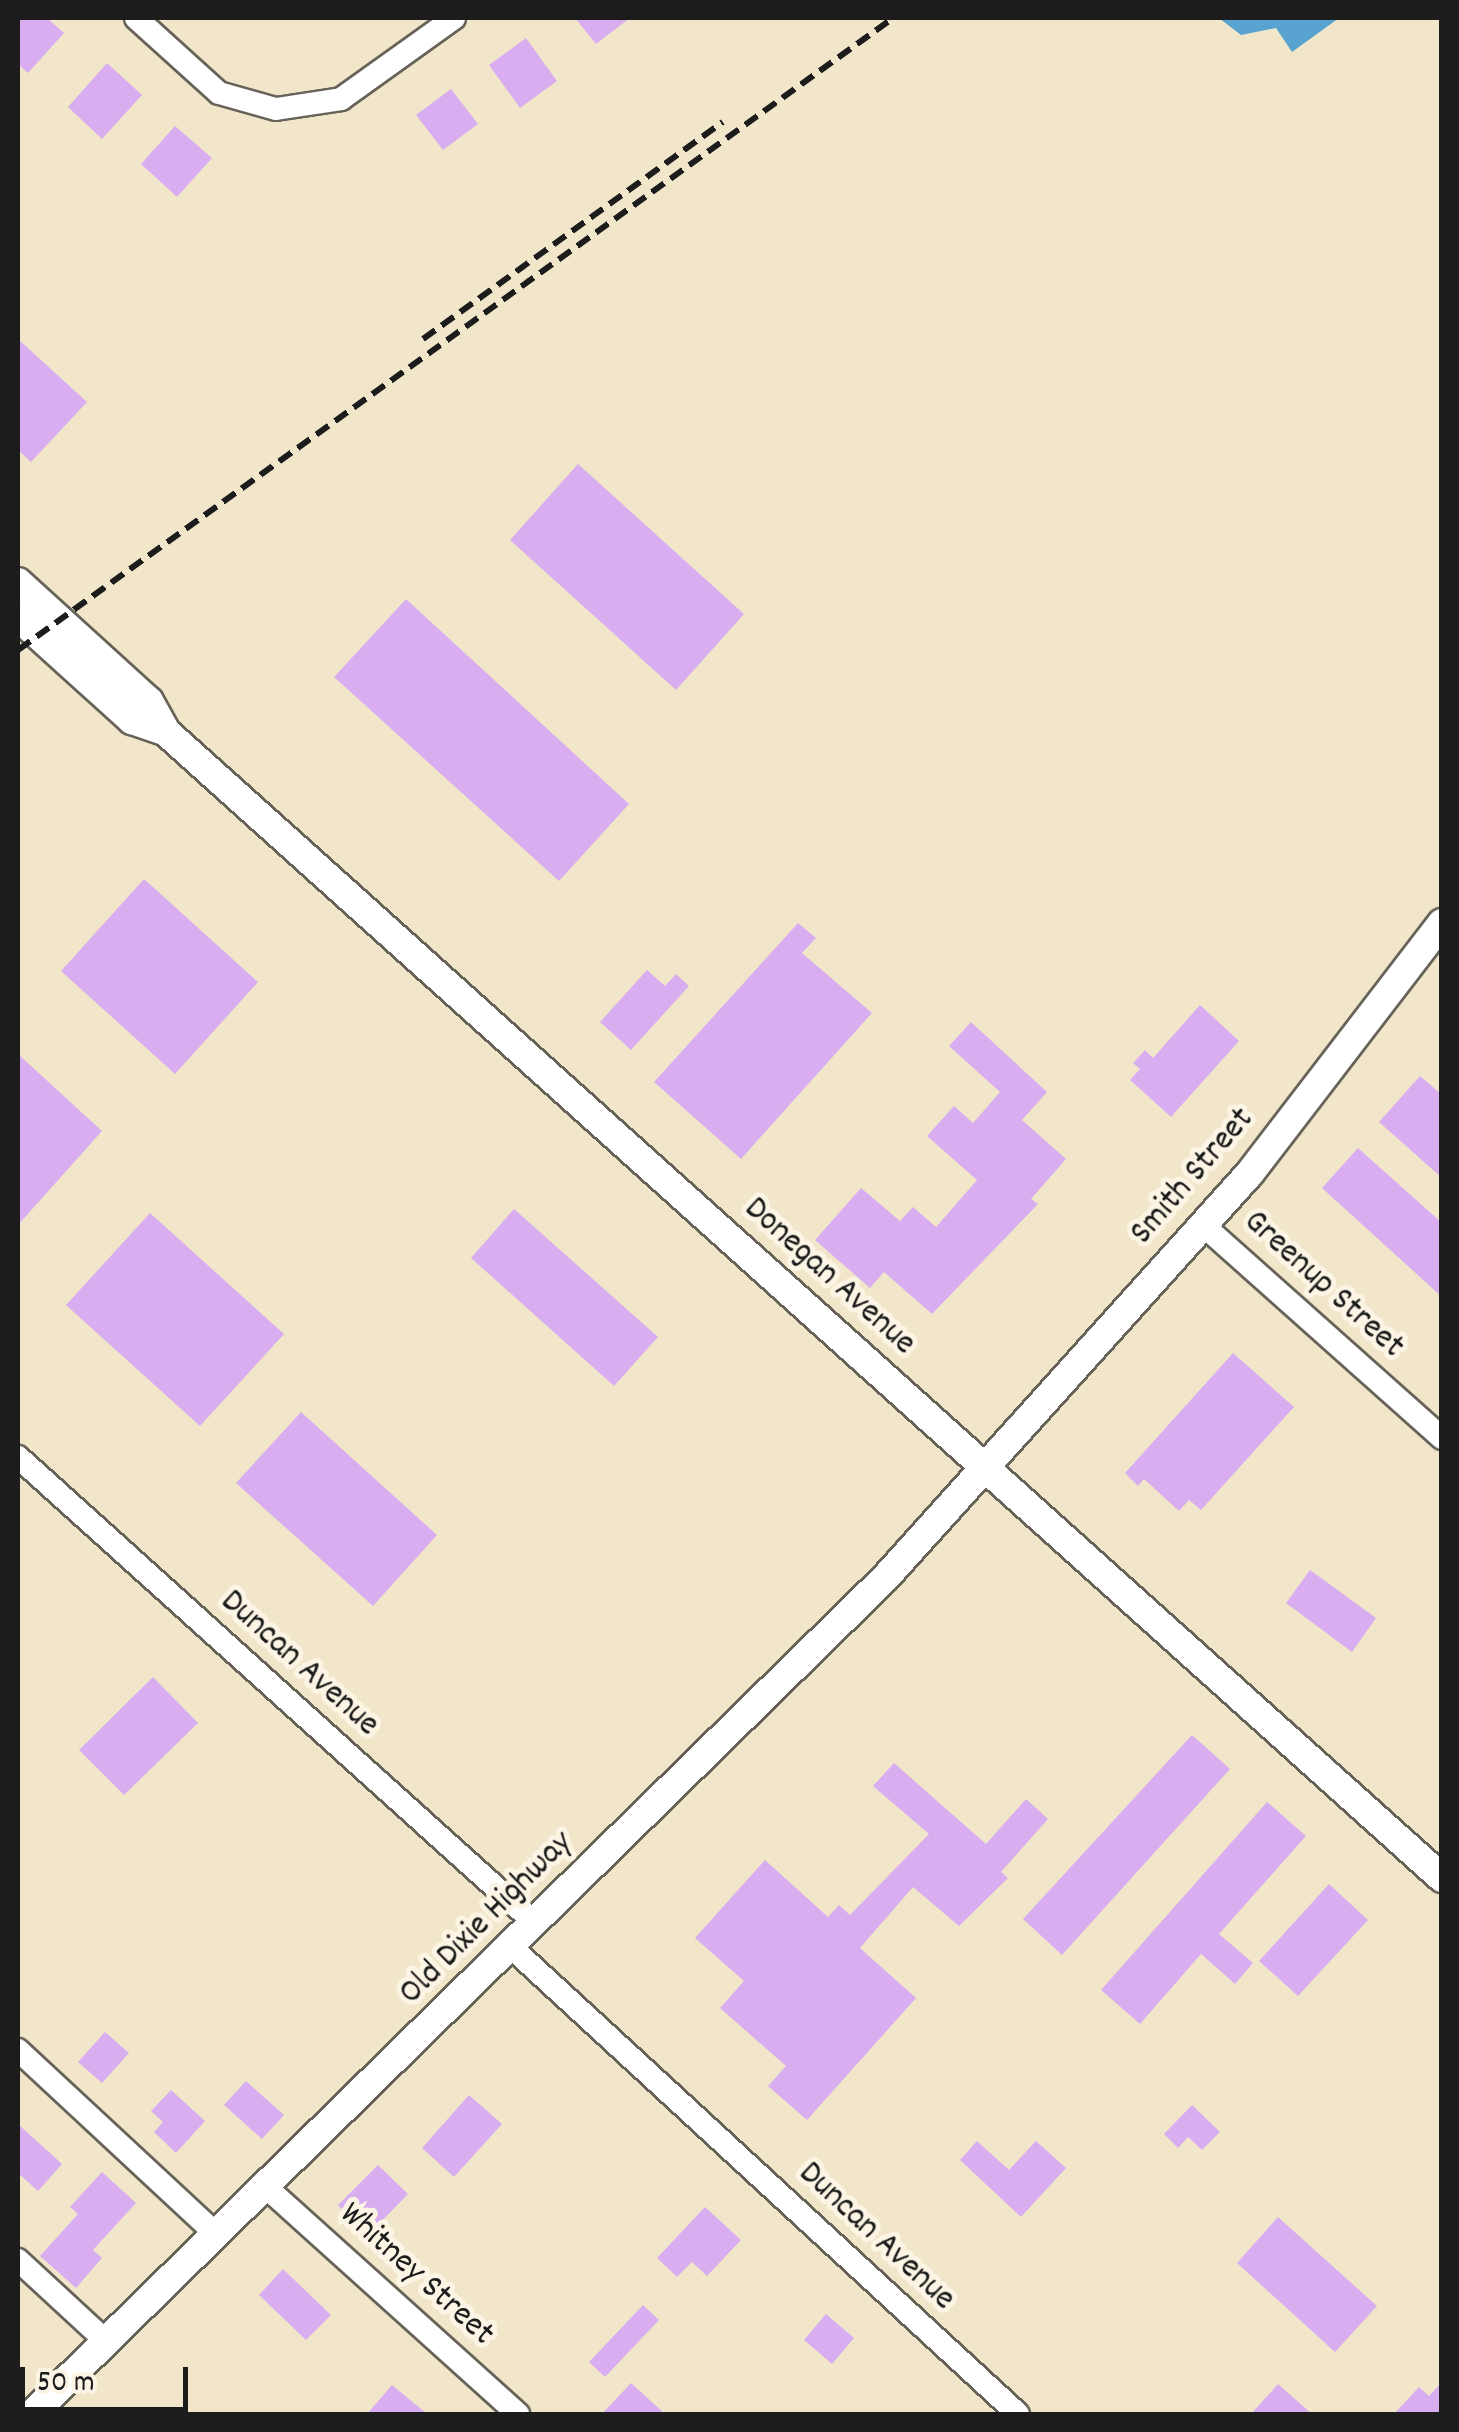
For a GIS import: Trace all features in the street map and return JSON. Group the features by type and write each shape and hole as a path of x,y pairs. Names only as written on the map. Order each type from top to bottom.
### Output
{"street":[{"path":"136,18 219,93 276,109 341,99 454,18"},
{"name":"Donegan Avenue","path":"18,582 149,701 166,732 1442,1878"},
{"name":"Donegan Avenue","path":"18,617 132,720 166,732"},
{"name":"Smith Street","path":"985,1467 1203,1225 1332,1072 1442,924"},
{"name":"Greenup Street","path":"1203,1225 1442,1438"},
{"name":"Duncan Avenue","path":"18,1457 535,1923"},
{"name":"Old Dixie Highway","path":"32,2414 268,2188 888,1576 985,1467"},
{"name":"Duncan Avenue","path":"511,1947 1004,2410"},
{"path":"18,2050 217,2235"},
{"name":"Whitney Street","path":"268,2188 518,2414"},
{"path":"18,2260 106,2342"}],"water":[{"path":"1219,18 1339,18 1292,52 1276,28 1241,35"}],"building":[{"path":"18,18 47,18 64,33 28,73 18,64"},
{"path":"575,18 630,18 596,44"},
{"path":"526,38 557,81 520,108 489,65"},
{"path":"107,63 142,95 102,139 68,107"},
{"path":"451,89 478,124 443,150 416,115"},
{"path":"175,126 212,158 177,197 141,164"},
{"path":"18,339 87,402 31,462 18,450"},
{"path":"578,464 744,614 676,690 510,540"},
{"path":"406,599 629,804 559,881 334,677"},
{"path":"144,879 258,982 175,1074 61,971"},
{"path":"798,923 816,938 802,953 872,1013 741,1159 654,1082"},
{"path":"647,970 665,986 676,974 689,986 631,1050 600,1022"},
{"path":"1200,1005 1239,1041 1171,1117 1130,1080 1140,1069 1133,1063 1145,1050 1153,1058"},
{"path":"971,1022 1047,1092 1022,1120 1066,1159 1031,1199 1038,1204 932,1314 884,1272 870,1288 815,1240 861,1188 900,1221 913,1207 936,1227 977,1180 927,1136 954,1106 973,1123 1000,1092 949,1046"},
{"path":"18,1054 102,1131 18,1225"},
{"path":"1420,1076 1442,1095 1442,1178 1379,1122"},
{"path":"1358,1148 1442,1223 1442,1297 1322,1188"},
{"path":"514,1209 658,1337 614,1386 471,1258"},
{"path":"150,1213 284,1334 200,1426 66,1305"},
{"path":"1233,1353 1294,1407 1201,1510 1189,1500 1179,1511 1144,1479 1138,1486 1125,1473"},
{"path":"301,1412 437,1535 373,1606 236,1483"},
{"path":"1310,1570 1376,1618 1352,1652 1286,1603"},
{"path":"153,1677 198,1723 124,1795 79,1750"},
{"path":"1192,1735 1230,1769 1062,1955 1023,1919"},
{"path":"894,1763 986,1844 1026,1799 1048,1819 1001,1872 1008,1878 959,1926 913,1887 860,1948 916,1998 807,2120 768,2086 786,2066 720,2008 744,1981 695,1938 765,1860 828,1917 839,1905 850,1915 929,1834 873,1786"},
{"path":"1267,1802 1306,1836 1219,1934 1253,1963 1235,1984 1201,1954 1140,2024 1101,1990"},
{"path":"1329,1884 1368,1920 1298,1996 1259,1961"},
{"path":"105,2032 129,2053 102,2083 78,2062"},
{"path":"246,2081 284,2115 262,2139 224,2105"},
{"path":"171,2090 205,2121 176,2153 154,2132 163,2122 151,2111"},
{"path":"469,2095 502,2124 454,2177 422,2148"},
{"path":"1192,2105 1220,2132 1202,2150 1188,2137 1178,2148 1164,2134"},
{"path":"18,2124 62,2164 38,2191 18,2173"},
{"path":"977,2141 1009,2170 1036,2141 1066,2168 1021,2217 960,2160"},
{"path":"378,2165 408,2194 368,2235 338,2205"},
{"path":"102,2172 136,2203 93,2250 102,2258 76,2288 40,2256 78,2214 70,2207"},
{"path":"705,2207 741,2240 707,2276 692,2262 677,2277 657,2258"},
{"path":"1278,2217 1377,2306 1335,2352 1237,2263"},
{"path":"283,2269 331,2315 306,2340 259,2295"},
{"path":"643,2305 659,2320 605,2377 589,2362"},
{"path":"826,2314 854,2338 832,2364 804,2340"},
{"path":"1442,2382 1442,2414 1394,2414 1419,2387 1429,2396"},
{"path":"631,2383 665,2414 602,2414"},
{"path":"1278,2384 1312,2414 1251,2414"},
{"path":"392,2385 427,2414 367,2414"}],"railway":[{"path":"18,650 893,18"},
{"path":"423,339 723,122"}]}
